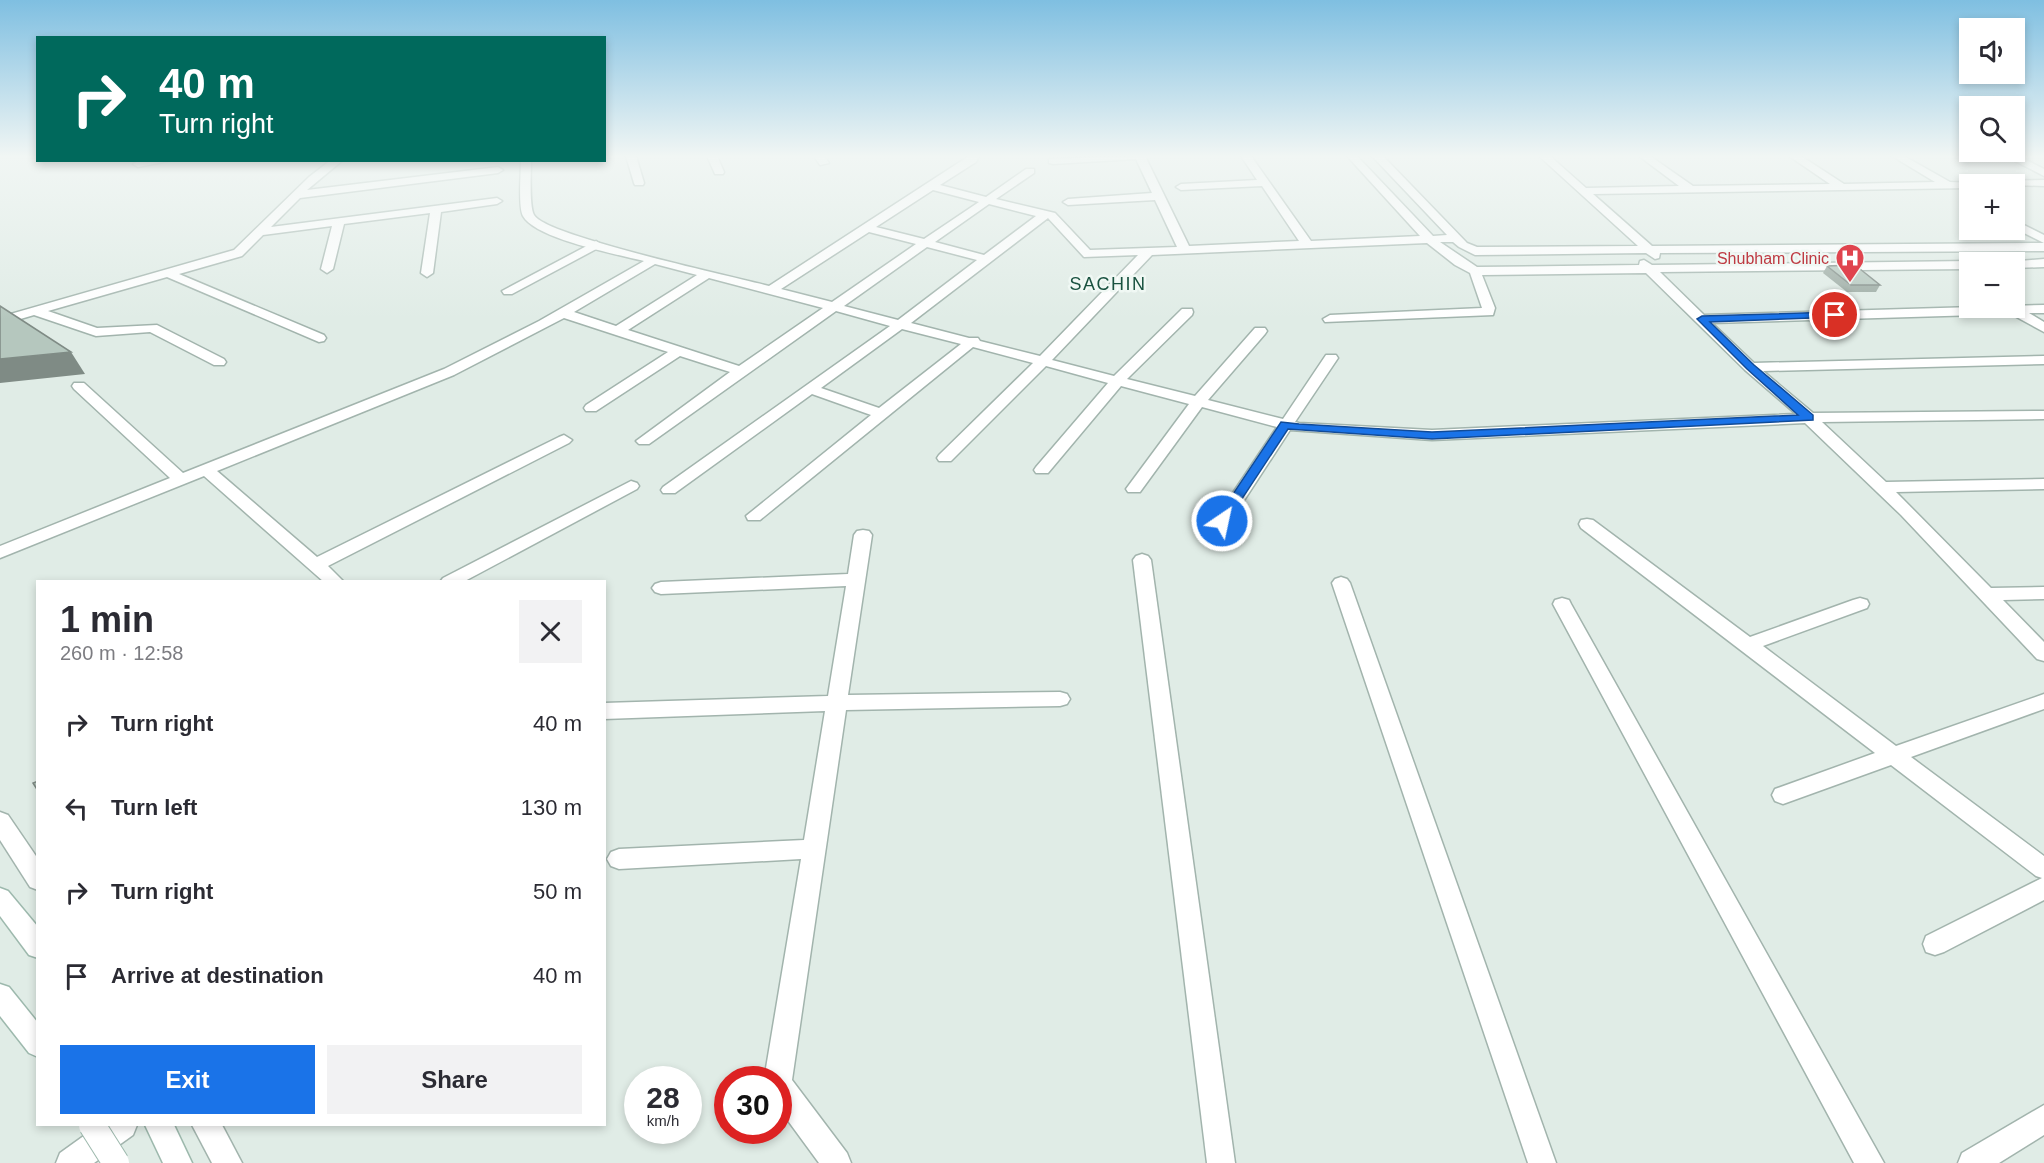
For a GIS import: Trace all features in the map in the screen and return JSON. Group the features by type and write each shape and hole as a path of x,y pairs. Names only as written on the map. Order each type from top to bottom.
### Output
{"street":[{"path":"0,321 238,253 281,210"},
{"path":"259,232 418,210"},
{"path":"427,273 436,210"},
{"path":"527,210 527,214 536,225 569,238 973,341 1285,425 1307,428 1432,435 1809,418 2044,415"},
{"path":"772,290 893,210"},
{"path":"644,441 973,210"},
{"path":"1024,210 1051,215 1088,254 1457,238"},
{"path":"1166,210 1185,251"},
{"path":"1284,210 1308,244"},
{"path":"1404,210 1431,239 1464,266 1475,271 1959,264"},
{"path":"1430,210 1467,248 1491,253 2044,247"},
{"path":"1605,210 1669,268"},
{"path":"669,490 902,323 1044,215"},
{"path":"327,269 339,220"},
{"path":"866,228 986,259"},
{"path":"2025,229 2044,240"},
{"path":"508,291 596,245"},
{"path":"1631,251 1750,367 1809,418 1883,488 2044,654"},
{"path":"945,458 1147,253"},
{"path":"0,552 450,372 562,313 654,260"},
{"path":"2025,264 2044,263"},
{"path":"1948,265 1959,272"},
{"path":"1330,319 1488,312 1489,308 1475,271"},
{"path":"167,273 319,338"},
{"path":"617,331 707,273"},
{"path":"2025,309 2044,309"},
{"path":"34,311 96,332 152,328 219,362"},
{"path":"1702,319 1959,311"},
{"path":"1042,470 1118,380 1187,312"},
{"path":"562,313 741,371"},
{"path":"2025,317 2044,328"},
{"path":"1134,489 1198,402 1260,331"},
{"path":"754,516 973,341"},
{"path":"591,408 678,351"},
{"path":"1222,521 1331,358"},
{"path":"1750,367 2044,360"},
{"path":"79,387 182,479"},
{"path":"810,389 881,414"},
{"path":"315,565 564,440"},
{"path":"206,469 333,580"},
{"path":"1883,488 2044,484"},
{"path":"453,580 631,486"},
{"path":"1587,524 2044,869"},
{"path":"780,1066 863,535"},
{"path":"1142,560 1221,1163"},
{"path":"661,588 856,580"},
{"path":"1341,583 1542,1163"},
{"path":"1988,594 2044,593"},
{"path":"1562,604 1870,1163"},
{"path":"1747,645 1860,604"},
{"path":"606,711 837,703 1060,699"},
{"path":"1783,795 2044,700"},
{"path":"0,821 7,848 36,878"},
{"path":"619,859 814,849"},
{"path":"1935,944 2044,888"},
{"path":"0,898 36,944"},
{"path":"0,996 36,1041"},
{"path":"792,1101 837,1163"},
{"path":"1972,1163 2044,1119"},
{"path":"93,1126 116,1163"},
{"path":"70,1163 122,1126"},
{"path":"160,1126 178,1163"},
{"path":"207,1126 228,1163"}],"building":[{"path":"1855,265 1880,285 1851,285 1827,266"},
{"path":"0,306 71,352 0,359"}],"place":[{"name":"Shubham Clinic","path":"1850,284"}],"district":[{"name":"SACHIN","path":"1108,284"}],"route":[{"path":"1222,521 1285,425 1299,428 1432,435 1809,418 1750,367 1702,319 1835,315"}]}
